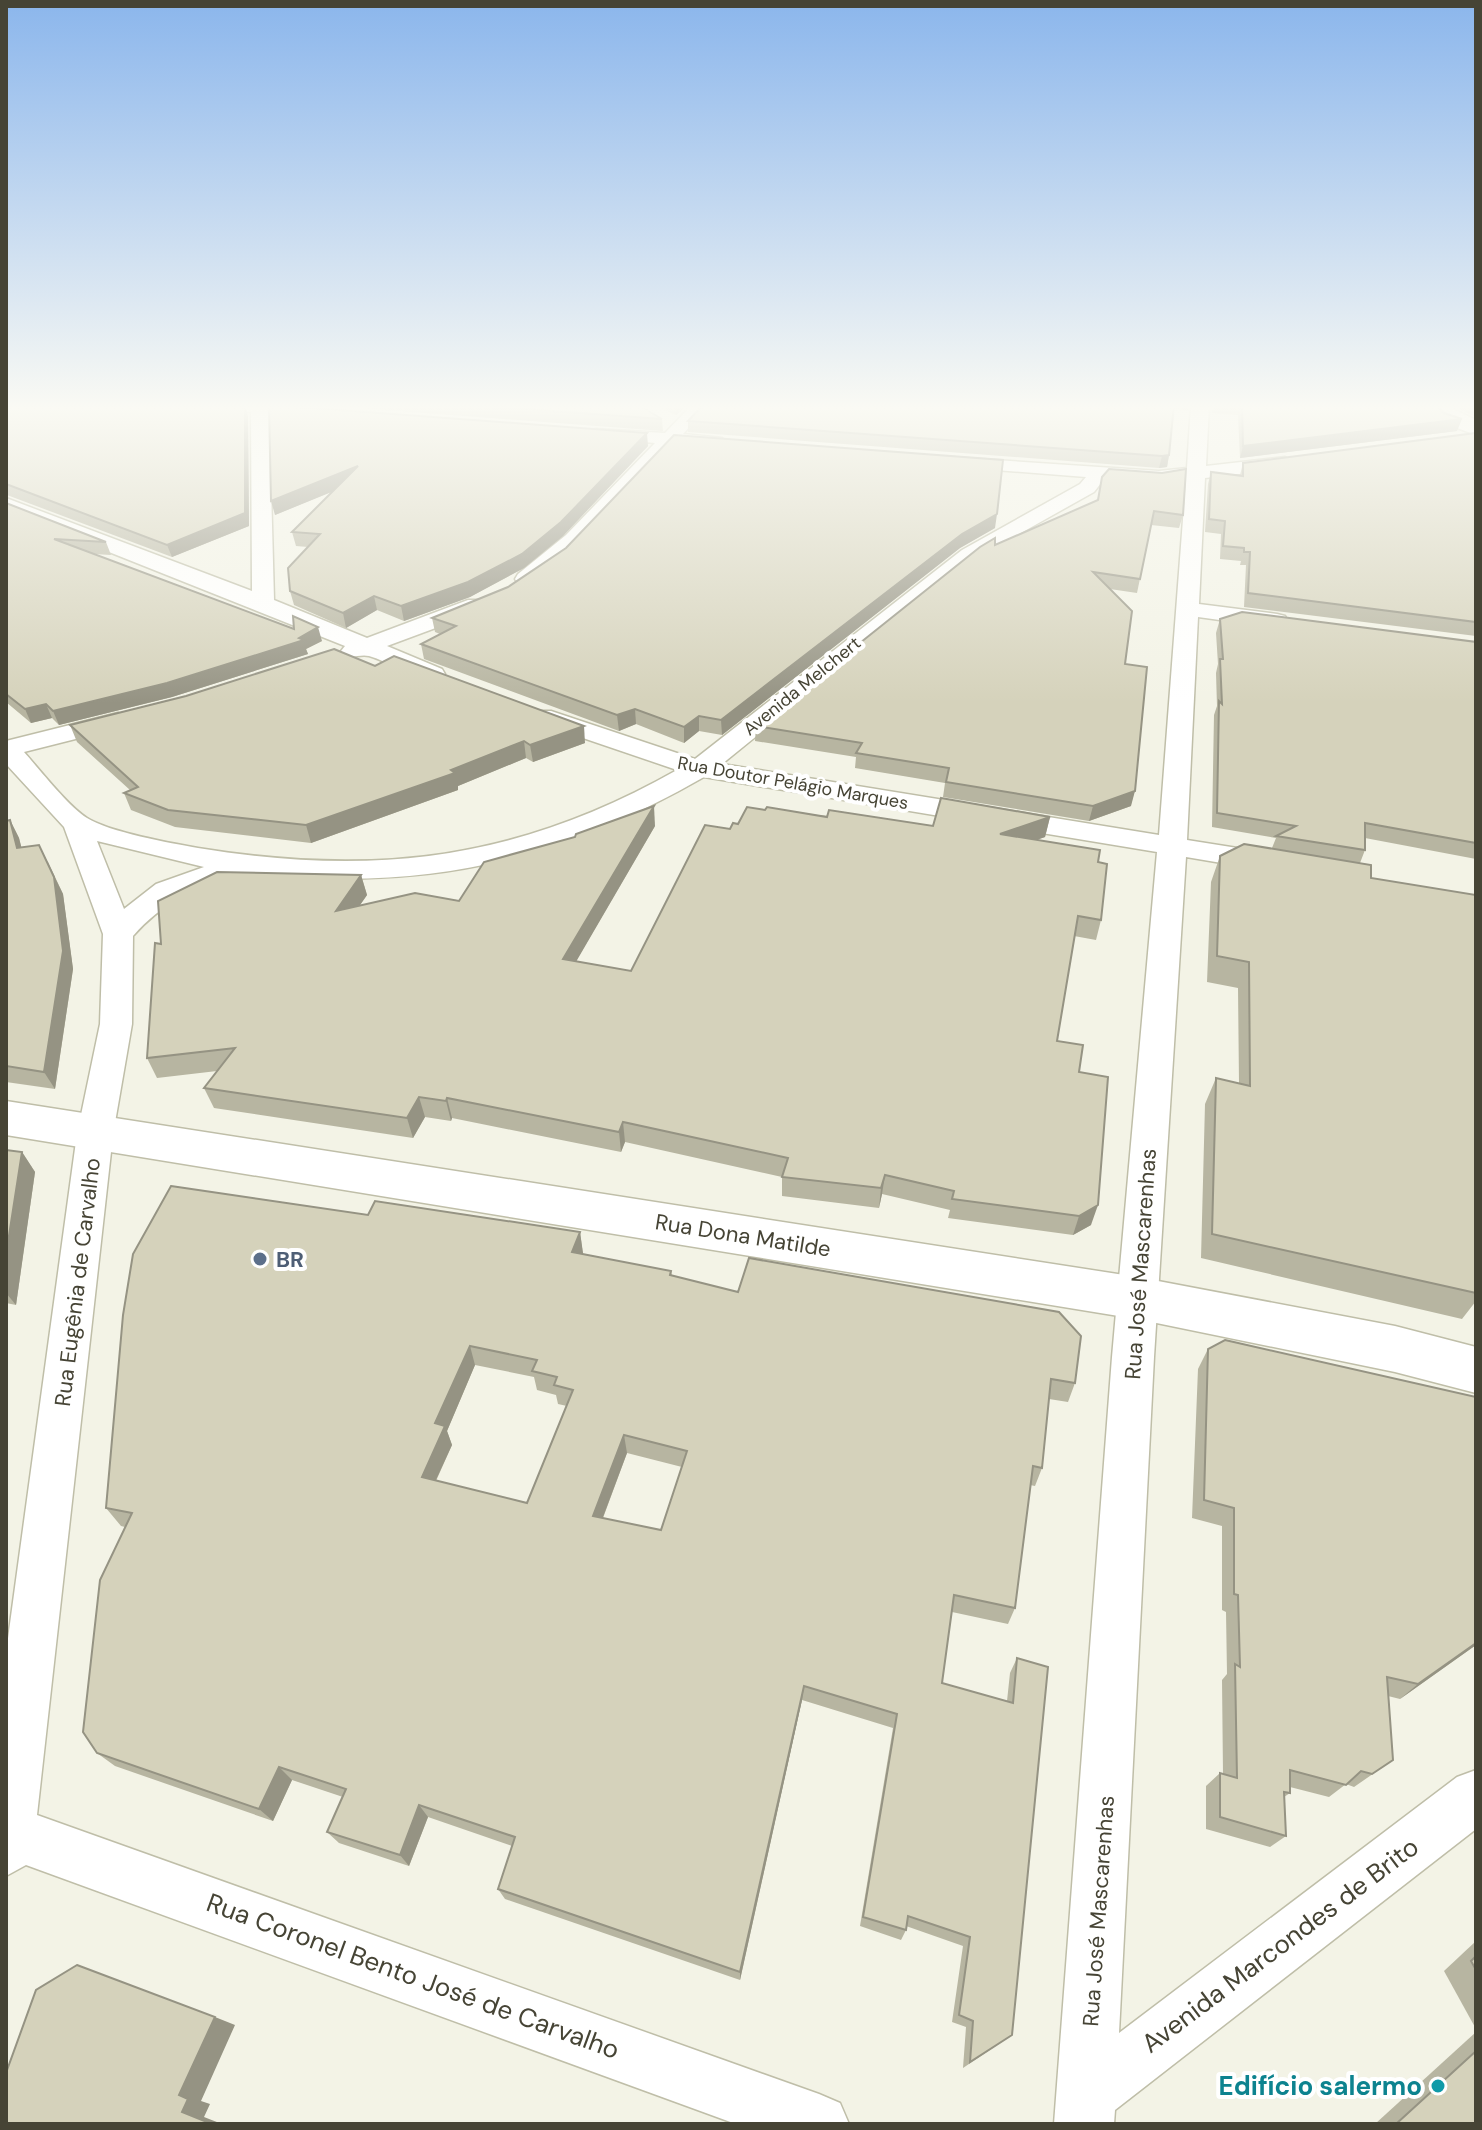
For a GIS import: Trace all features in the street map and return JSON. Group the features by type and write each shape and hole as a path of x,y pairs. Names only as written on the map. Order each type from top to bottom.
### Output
{"street":[{"path":"7,504 263,603 451,681"},
{"path":"260,504 263,603"},
{"path":"329,659 474,606 515,587 542,569 601,504"},
{"name":"Avenida Melchert","path":"77,824 127,843 184,857 244,866 337,869 452,864 588,824 662,791 700,768 969,554 1058,504"},
{"name":"Rua José Mascarenhas","path":"1085,2109 1137,1298 1172,846 1193,504"},
{"path":"1187,609 1293,623"},
{"name":"Rua Doutor Pelágio Marques","path":"524,709 646,754 700,768 1295,867"},
{"path":"6,749 136,717"},
{"name":"Rua Eugênia de Carvalho","path":"6,749 77,824 118,934 116,1024 95,1134 7,1837"},
{"name":"Avenida Melchert","path":"118,934 157,895 194,878 244,866"},
{"name":"Rua Dona Matilde","path":"6,1118 1137,1298 1395,1349 1476,1370"},
{"name":"Avenida Marcondes de Brito","path":"1085,2109 1476,1796"},
{"name":"Rua Coronel Bento José de Carvalho","path":"7,1837 819,2124"}],"building":[{"path":"6,504 106,542 54,539 294,629 293,616 318,627 299,638 304,640 167,683 53,711 46,704 25,709 6,694"},
{"path":"60,504 245,504 245,513 167,545"},
{"path":"320,504 578,504 522,554 468,582 401,606 374,596 343,613 290,591 288,568 320,534 292,532"},
{"path":"608,504 998,504 997,514 962,534 721,720 699,716 684,727 635,709 617,715 421,644 456,626 432,618 508,587 566,548"},
{"path":"1088,504 1184,504 1183,515 1154,511 1140,579 1093,572 1132,611 1125,664 1147,667 1135,791 1093,806 946,782 949,768 856,753 862,743 756,726 980,547 995,538 995,545"},
{"path":"1210,504 1476,504 1476,622 1248,593 1250,552 1244,552 1244,548 1223,546 1225,521 1209,519"},
{"path":"1242,612 1476,642 1476,843 1365,823 1365,850 1276,836 1296,826 1217,813 1219,701 1222,704 1220,659 1223,659 1220,619"},
{"path":"334,649 375,666 394,656 584,726 530,745 524,741 451,770 455,773 306,825 168,810 124,793 138,787 70,725 186,696"},
{"path":"941,798 1050,817 1000,834 1100,850 1098,862 1107,864 1101,920 1078,916 1057,1041 1083,1045 1079,1072 1108,1077 1098,1205 1079,1216 952,1199 954,1191 885,1175 881,1188 782,1177 788,1158 623,1122 619,1132 447,1098 446,1101 419,1097 407,1118 204,1088 235,1048 147,1058 155,943 161,944 158,901 217,872 361,875 336,911 415,893 459,901 484,862 575,837 576,834 654,806 563,959 631,971 705,825 730,829 733,823 738,824 747,807 765,810 767,807 827,817 829,810 933,826"},
{"path":"10,820 17,848 39,845 54,877 63,951 44,1072 6,1066 6,821"},
{"path":"1244,844 1371,865 1371,878 1476,895 1476,1293 1212,1234 1216,1078 1250,1086 1249,962 1217,956 1220,856"},
{"path":"6,1150 22,1152 6,1255"},
{"path":"171,1186 368,1215 375,1201 580,1232 572,1252 671,1271 670,1275 738,1292 749,1258 1059,1312 1081,1336 1075,1383 1051,1379 1042,1468 1033,1466 1015,1608 954,1595 942,1683 1013,1703 1017,1658 1048,1667 1012,2035 970,2062 973,2021 959,2015 970,1937 908,1916 906,1930 863,1917 897,1714 804,1686 740,1972 498,1889 515,1837 419,1805 400,1855 327,1832 346,1789 279,1767 259,1809 97,1753 83,1732 100,1580 132,1513 106,1508 123,1315 133,1254","holes":["470,1346 537,1360 532,1371 557,1377 554,1385 573,1390 527,1503 422,1477 445,1426 435,1423","624,1435 687,1451 661,1530 593,1516"]},
{"path":"1225,1340 1476,1397 1476,1643 1418,1684 1387,1677 1393,1760 1372,1774 1361,1771 1346,1785 1290,1770 1290,1793 1284,1792 1286,1836 1220,1817 1220,1773 1237,1778 1235,1664 1240,1667 1238,1595 1234,1594 1234,1508 1204,1500 1208,1349"},
{"path":"77,1965 215,2017 179,2095 188,2099 182,2112 212,2124 6,2124 6,2073 36,1990"},
{"name":"Edifício salermo","path":"1476,2051 1476,2124 1396,2124"}],"place":[{"name":"BR","path":"260,1259"},
{"name":"Edifício salermo","path":"1438,2086"}]}
